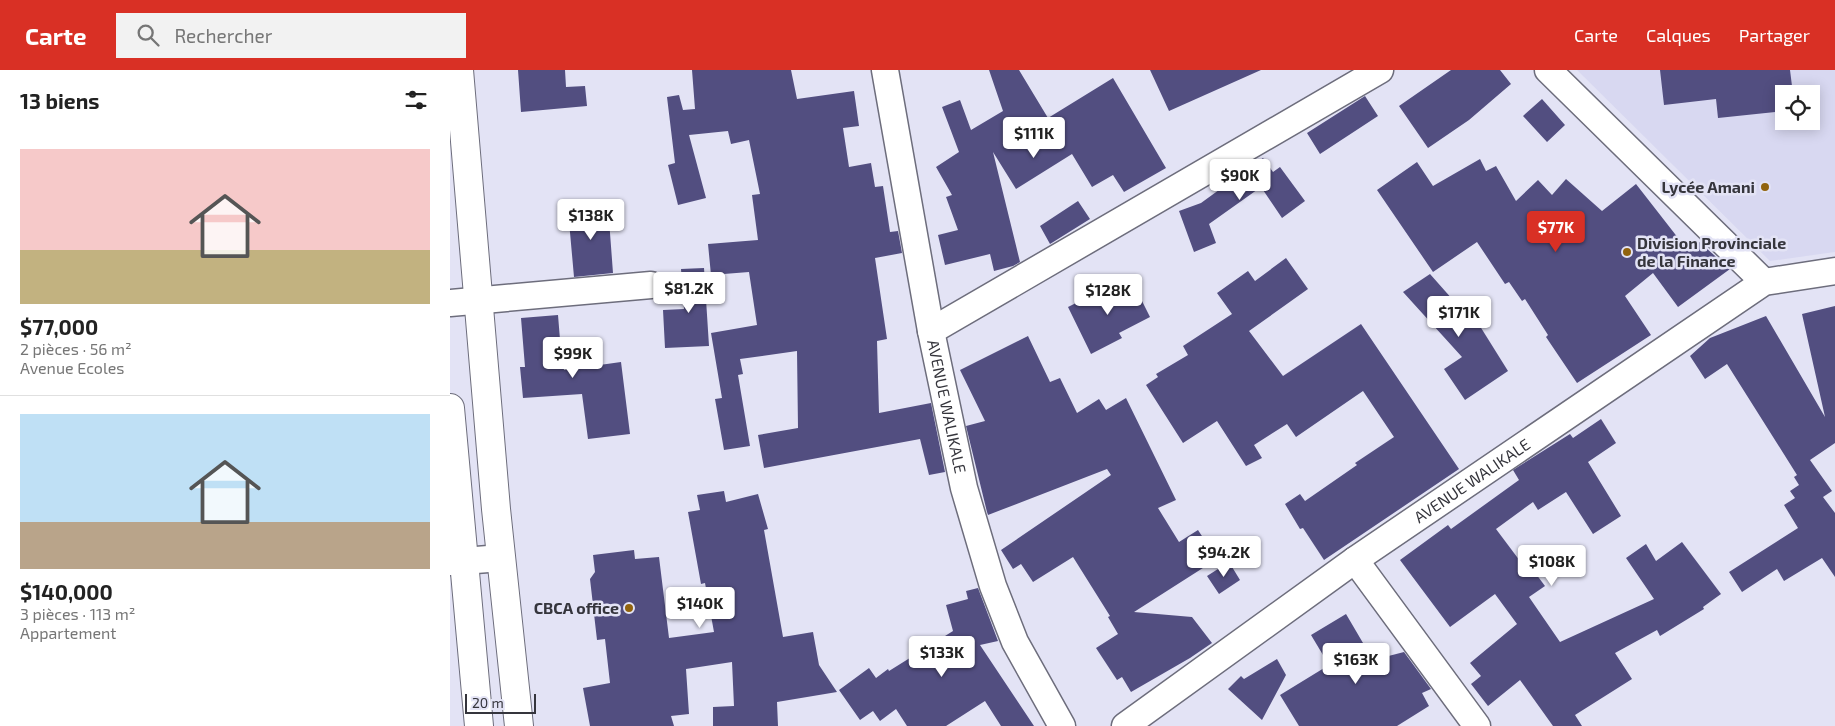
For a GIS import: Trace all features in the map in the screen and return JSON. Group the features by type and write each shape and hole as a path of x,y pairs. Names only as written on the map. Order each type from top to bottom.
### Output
{"street":[{"path":"459,70 458,135 480,300 501,558 519,726"},
{"name":"AVENUE WALIKALE","path":"886,70 931,331 964,488 993,586 1015,642 1062,726"},
{"path":"931,331 1380,70"},
{"path":"1548,70 1764,282"},
{"name":"AVENUE WALIKALE","path":"1126,726 1355,560 1764,282 1835,271"},
{"path":"450,303 651,285"},
{"path":"450,408 457,562 479,726"},
{"path":"457,562 501,558"},
{"path":"1355,560 1477,726"}],"shaded area":[{"name":"Lycée Amani","path":"1577,70 1835,70 1835,252 1770,261"}],"building":[{"path":"518,70 565,70 566,87 585,86 587,106 521,112"},
{"path":"692,70 791,70 797,99 854,91 859,126 843,128 849,167 871,163 875,187 883,186 890,232 898,231 902,253 875,258 887,339 877,341 879,413 931,403 945,472 929,475 920,439 764,468 758,435 798,428 797,351 740,359 743,374 738,375 750,446 724,450 715,399 722,398 711,333 757,325 749,272 711,275 708,244 758,240 752,195 760,194 749,140 731,144 728,131 689,135 706,198 678,205 668,165 675,163 667,97 679,95 683,110 695,109"},
{"path":"989,70 1019,70 1048,118 1113,78 1166,168 1124,192 1113,175 1092,187 1072,154 1016,189 993,152 1020,262 994,271 990,254 945,265 938,235 958,230 946,197 952,195 936,167 959,152 942,107 960,100 971,130 1003,111"},
{"path":"1150,70 1261,70 1169,111"},
{"path":"1451,70 1500,70 1511,84 1469,120 1428,148 1399,106"},
{"path":"1660,70 1790,70 1792,85 1775,85 1775,112 1718,118 1716,99 1664,105"},
{"path":"1365,96 1378,116 1320,154 1307,133"},
{"path":"1542,99 1565,125 1547,142 1523,116"},
{"path":"1263,158 1273,172 1280,167 1305,201 1282,218 1261,187 1209,224 1216,243 1194,252 1179,211 1201,203"},
{"path":"1480,159 1486,171 1496,166 1516,201 1538,180 1552,195 1566,179 1602,211 1636,184 1689,252 1698,241 1730,269 1678,307 1653,273 1625,296 1651,335 1577,383 1546,337 1548,335 1525,299 1522,301 1509,282 1505,284 1477,242 1433,272 1377,190 1417,162 1433,186"},
{"path":"1078,201 1090,219 1050,244 1040,226"},
{"path":"608,206 613,273 574,277 568,210"},
{"path":"1286,258 1308,289 1249,331 1283,376 1361,324 1459,469 1324,560 1303,528 1300,529 1285,504 1300,494 1305,501 1357,465 1355,463 1394,437 1363,391 1296,437 1287,424 1254,445 1262,458 1246,466 1217,421 1183,443 1146,385 1158,377 1156,374 1188,355 1183,346 1232,314 1217,293 1248,271 1255,281"},
{"path":"704,268 709,346 665,348 663,310 684,309 681,269"},
{"path":"1430,274 1469,318 1473,315 1508,371 1465,400 1444,369 1462,357 1403,292"},
{"path":"1116,283 1121,293 1134,285 1150,317 1119,333 1122,338 1091,354 1068,307"},
{"path":"1835,306 1835,443 1810,460 1832,491 1823,497 1835,513 1835,577 1822,558 1784,581 1777,569 1742,592 1729,572 1798,528 1784,505 1795,498 1790,491 1799,485 1794,477 1797,475 1727,364 1705,379 1690,356 1710,338 1766,316 1825,417 1802,314"},
{"path":"558,315 564,370 621,362 630,434 588,439 582,394 523,398 520,367 525,367 521,318"},
{"path":"1028,336 1050,382 1060,378 1077,413 1099,399 1106,410 1126,398 1176,500 1158,508 1179,542 1198,530 1217,559 1134,612 1192,617 1212,643 1131,692 1122,677 1117,680 1096,648 1118,634 1108,617 1110,616 1073,557 1033,582 1021,564 1013,569 1001,550 1111,475 1107,469 988,515 987,512 966,426 985,421 960,370"},
{"path":"1601,419 1616,443 1588,462 1621,516 1593,534 1566,492 1538,510 1533,502 1496,529 1526,569 1530,566 1545,586 1529,597 1560,642 1654,599 1626,558 1646,544 1656,561 1682,542 1721,594 1703,607 1704,609 1660,636 1657,630 1615,653 1632,679 1575,715 1582,726 1553,726 1520,680 1488,706 1471,684 1481,676 1470,663 1517,624 1495,594 1450,627 1400,560 1448,525 1451,529 1519,480 1513,470 1570,434 1573,438"},
{"path":"724,491 726,502 758,494 768,529 764,530 783,637 813,632 819,665 837,692 777,702 778,726 713,726 713,707 734,706 732,662 686,669 689,714 671,716 674,726 590,726 583,688 610,683 605,639 597,640 590,579 595,572 593,555 634,550 635,559 659,557 669,638 714,632 705,583 701,584 688,512 700,510 697,495"},
{"path":"1229,562 1240,580 1219,594 1207,576"},
{"path":"978,588 998,641 980,645 1034,726 1001,726 985,701 946,726 907,726 896,709 880,721 873,711 860,720 839,690 869,668 876,678 953,631 946,605 968,599 966,591"},
{"path":"1346,614 1373,660 1404,652 1431,689 1422,693 1429,706 1397,726 1299,726 1280,695 1329,665 1311,635"},
{"path":"1277,659 1286,675 1262,720 1228,689 1241,676 1244,679"}],"place":[{"name":"Lycée Amani","path":"1765,187"},
{"name":"Division Provinciale de la Finance","path":"1627,252"},
{"name":"CBCA office","path":"629,608"}]}
